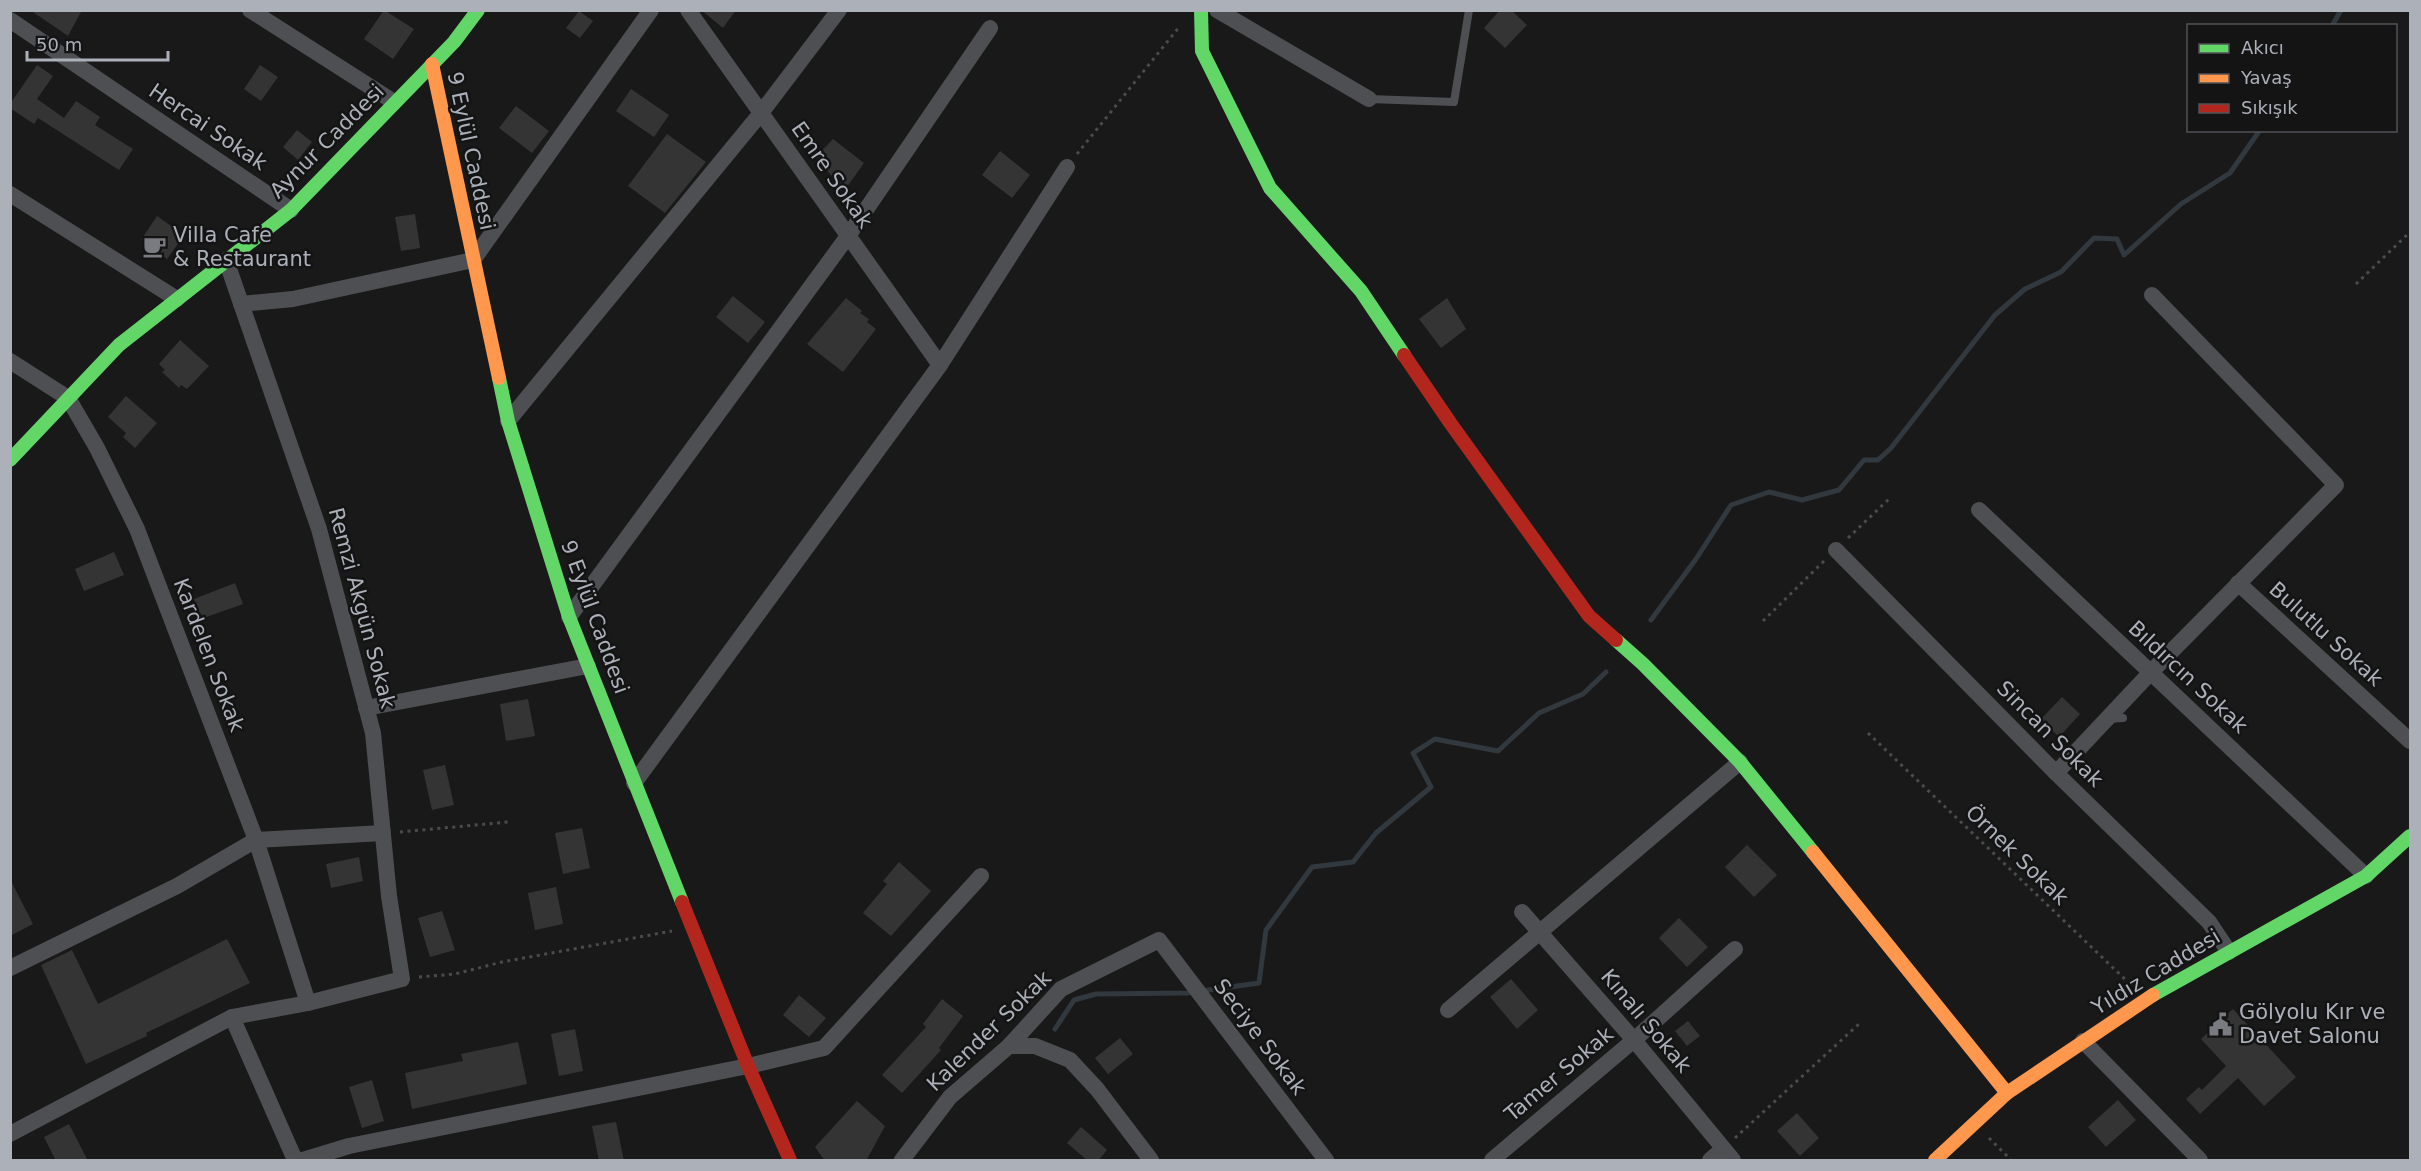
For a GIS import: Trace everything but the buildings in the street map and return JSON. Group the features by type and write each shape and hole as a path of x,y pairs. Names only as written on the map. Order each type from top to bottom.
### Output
{"street":[{"path":"250,10 394,102"},
{"name":"Aynur Caddesi","path":"10,460 119,345 291,210 454,42 478,10"},
{"path":"241,304 293,299 473,260 651,10"},
{"name":"Emre Sokak","path":"688,10 940,365"},
{"path":"508,421 761,113 839,10"},
{"path":"1201,10 1203,51 1270,188 1361,291 1451,424 1589,616 1643,664 1740,762 2007,1093"},
{"path":"1217,10 1369,99"},
{"name":"Hercai Sokak","path":"10,20 291,210"},
{"path":"569,617 848,236 990,28"},
{"name":"9 Eylül Caddesi","path":"432,64 508,421 569,617 748,1066 790,1161"},
{"path":"634,783 940,365 1067,167"},
{"path":"10,194 177,299"},
{"name":"Remzi Akgün Sokak","path":"226,260 319,529 373,733 390,896 402,979"},
{"path":"2056,773 2115,719 2151,672 2336,485 2151,295"},
{"name":"Kardelen Sokak","path":"10,361 68,398 97,448 137,529 256,840 308,1003"},
{"name":"Bıldırcın Sokak","path":"1979,510 2366,876"},
{"name":"Sincan Sokak","path":"1836,550 2056,773 2209,922 2229,952"},
{"name":"Bulutlu Sokak","path":"2238,583 2410,741"},
{"path":"366,708 588,666"},
{"path":"1448,1010 1740,762"},
{"path":"10,968 177,886 256,840 383,833"},
{"name":"Yıldız Caddesi","path":"1935,1161 2007,1093 2083,1041 2145,999 2366,876 2410,836"},
{"path":"303,1161 360,1143 748,1066 824,1048 874,996 981,876"},
{"name":"Kınalı Sokak","path":"1522,912 1634,1040 1728,1155"},
{"name":"Kalender Sokak","path":"902,1161 950,1097 1009,1046 1061,989 1159,940"},
{"name":"Seciye Sokak","path":"1159,940 1326,1161"},
{"name":"Tamer Sokak","path":"1492,1161 1634,1040 1735,949"},
{"path":"10,1134 232,1017 308,1003 402,979"},
{"path":"232,1017 295,1161"},
{"path":"2083,1041 2200,1161"},
{"path":"1009,1046 1035,1046 1070,1060 1097,1089 1151,1161"},
{"path":"1710,1161 1728,1155"}],"lane":[{"path":"1369,99 1454,102 1469,10"}],"path":[{"path":"1067,167 1186,18"},
{"path":"2356,284 2410,232"},
{"name":"Örnek Sokak","path":"1868,733 2145,999"},
{"path":"383,833 508,822"},
{"path":"402,979 455,974 502,962 692,927"},
{"path":"1728,1155 1860,1023"},
{"path":"1976,1124 2010,1161"}],"waterway":[{"path":"2333,24 2341,10"},
{"path":"1651,620 1696,559 1731,505 1769,492 1802,500 1839,490 1864,460 1878,460 1891,448 1995,315 2025,289 2061,272 2094,238 2117,239 2124,255 2181,204 2230,173 2259,132"},
{"path":"1055,1029 1074,1000 1096,994 1187,993 1259,983 1266,930 1312,867 1353,862 1376,833 1431,787 1413,753 1435,739 1498,751 1539,713 1583,694 1606,672"}],"traffic: fast":[{"path":"10,460 119,345 291,210 454,42 478,10"},
{"path":"1201,10 1202,51 1270,188 1361,291 1404,355"},
{"path":"499,378 508,421 569,617 682,902"},
{"path":"1616,640 1643,664 1740,762 1813,852"},
{"path":"2153,995 2366,876 2410,836"}],"traffic: slow":[{"path":"432,64 499,378"},
{"path":"1813,852 2007,1093"},
{"path":"1935,1160 2007,1093 2153,995"}],"traffic: jam":[{"path":"1404,355 1589,616 1616,640"},
{"path":"682,902 748,1066 790,1160"}],"place":[{"name":"Villa Cafe & Restaurant","path":"155,247"},
{"name":"Gölyolu Kır ve Davet Salonu","path":"2221,1024"}]}
